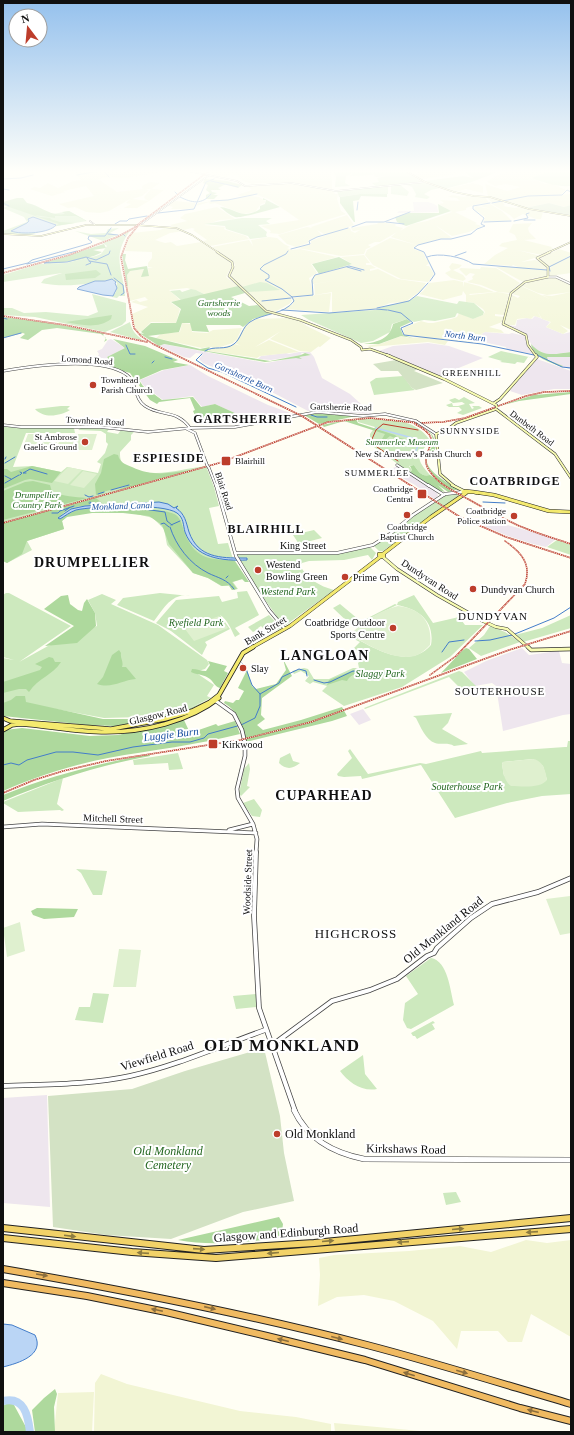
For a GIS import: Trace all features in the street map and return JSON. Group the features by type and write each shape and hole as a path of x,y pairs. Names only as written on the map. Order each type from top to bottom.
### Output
{"highway":[{"name":"Glasgow and Edinburgh Road","path":"3,1228 204,1250 314,1243 571,1218"},
{"name":"Glasgow and Edinburgh Road","path":"3,1238 132,1252 216,1258 571,1229"},
{"path":"3,1269 90,1283 174,1300 283,1325 368,1346 571,1404"},
{"path":"3,1283 87,1296 166,1312 268,1336 365,1360 520,1408 571,1421"}],"main road":[{"name":"Dunbeth Road","path":"197,238 232,262 233,267 229,276 260,306 273,314 300,320 351,340 362,348 362,350 366,349 378,351 444,378 496,406 555,454 571,478"},
{"path":"571,242 537,258 548,266 548,276 525,282 511,293 503,323 506,326 526,335 528,345 536,356 500,399 496,406 456,423 447,430 436,434 440,474 448,482 465,492 504,498 548,510 571,510"},
{"name":"Bank Street","path":"215,700 222,694 226,682 243,653 285,629 431,517 461,497 465,492"},
{"name":"Dundyvan Road","path":"382,556 398,569 432,592 483,621 496,627 507,629 532,648 571,649"},
{"name":"Glasgow Road","path":"215,700 203,710 176,720 122,731 97,732 20,724 4,729 5,720 99,729 120,728 178,716 215,700"}],"street":[{"path":"548,276 556,277 571,284"},
{"name":"Lomond Road","path":"3,371 63,365 116,369 129,376 138,399 143,405 178,416 187,422 190,428"},
{"name":"Gartsherrie Road","path":"194,430 235,427 311,413 386,414 416,421 436,434"},
{"name":"Townhead Road","path":"3,425 21,427 100,427 148,432 187,429"},
{"path":"187,429 190,428 194,430"},
{"path":"187,429 194,430"},
{"name":"Blair Road","path":"194,430 215,482 236,556 269,610 285,629"},
{"path":"397,465 447,494 465,492"},
{"name":"King Street","path":"235,553 337,553 370,546 390,534 417,512 447,494"},
{"name":"Woodside Street","path":"215,700 234,714 244,736 246,751 237,785 237,794 240,803 253,824 256,833 254,916 257,993 265,1030 283,1077"},
{"name":"Mitchell Street","path":"3,827 42,824 256,833"},
{"name":"Mitchell Street","path":"223,831 253,824"},
{"name":"Old Monkland Road","path":"271,1046 332,1001 370,990 397,979 427,956 434,953 437,948 471,918 492,904 538,892 571,878"},
{"name":"Viewfield Road","path":"3,1086 83,1081 129,1076 158,1068 265,1030"},
{"name":"Kirkshaws Road","path":"283,1077 295,1112 303,1127 323,1145 343,1154 364,1159 571,1160"}],"shaded area":[{"path":"535,316 550,322 546,327 563,334 571,332 571,352 548,355 536,349 531,344 527,335 505,325 516,326 517,320 527,318 532,319"},
{"path":"485,332 512,333 525,336 527,346 534,354 507,350 506,347 483,342 487,337 481,334"},
{"path":"111,339 125,348 107,357 110,361 108,364 105,364 98,356 99,354 97,351 102,349 108,340"},
{"path":"428,343 449,346 483,358 439,376 379,351 393,346"},
{"path":"163,344 266,363 311,355 301,353 302,355 271,360 258,359 261,356 310,352 314,357 322,378 350,394 372,414 308,411 268,390 250,383 247,378 244,380 203,363 199,359 203,354 196,353 190,358 184,357 160,346"},
{"path":"547,357 571,357 571,370 548,360"},
{"path":"537,359 571,371 571,389 554,389 522,395 510,391"},
{"path":"190,365 208,376 268,405 296,415 290,416 284,413 252,421 215,404 202,407 193,396 163,400 143,385 140,380 164,370"},
{"path":"398,466 437,492 438,496 434,499 415,485 388,470"},
{"path":"492,521 556,539 546,547 533,544 484,526"},
{"path":"522,648 529,655 559,651 562,663 571,664 571,714 503,731 496,686 492,683 475,686 464,672 486,661"},
{"path":"363,709 371,720 359,725 350,714"},
{"path":"47,1095 50,1207 3,1203 3,1098"}],"green space":[{"path":"95,238 110,238 85,249 103,241"},
{"path":"114,238 125,238 121,248 120,256 125,296 119,296 117,298 112,297 116,292 117,283 113,279 86,284 68,285 41,283 44,279 62,273 3,282 3,275 39,264 66,263 96,256 101,254 107,246 103,243"},
{"path":"130,238 159,238 155,240 165,243 171,242 177,246 201,242 229,261 232,266 226,277 238,286 206,295 196,290 187,288 169,290 180,300 170,302 180,309 176,323 151,322 142,331 138,332 134,325 132,314 148,307 131,302 136,300 140,302 148,300 145,297 130,301 127,286 127,275 130,271 145,269 149,276 148,268 153,267 148,267 148,263 152,258 152,252 125,251"},
{"path":"204,238 249,239 210,246 203,241 207,240"},
{"path":"277,238 290,247 287,248 292,250 300,249 337,257 311,264 317,273 309,278 313,291 312,295 290,297 292,301 289,304 273,313 264,309 237,283 231,276 235,265 234,263 212,247 249,240 253,246 251,240"},
{"path":"281,238 314,238 309,240 308,243 296,247 287,244"},
{"path":"319,238 387,238 380,242 375,242 368,245 371,247 366,249 364,254 341,256 298,248 311,244 311,241"},
{"path":"390,238 417,245 413,248 423,252 426,259 430,262 426,266 429,266 434,274 428,282 401,279 373,265 365,255 367,250"},
{"path":"394,238 452,238 440,239 417,245"},
{"path":"516,238 535,238 536,239 524,240 555,249 542,255 517,250 541,256 521,262 535,260 541,262 546,266 547,276 534,278 523,282 496,267 518,267 513,265 484,264 495,255 508,248 499,246 502,243 517,240"},
{"path":"104,244 106,248 93,250 102,252 97,255 65,262 44,263"},
{"path":"559,249 571,253 571,255 555,264 571,256 571,273 550,276 550,268 554,265 550,267 539,259"},
{"path":"122,254 126,254 125,260 128,269 147,266 149,276 141,277 144,269 130,271 127,275 127,286"},
{"path":"364,255 370,263 366,263 366,265 371,265 376,268 370,269 370,271 378,269 398,279 426,283 422,290 405,302 390,303 372,310 332,312 332,292 315,295 314,284 339,280 313,284 311,282 312,278 315,275 352,264 341,257"},
{"path":"339,257 352,264 319,274 312,264"},
{"path":"452,263 462,265 453,270 463,275 466,279 463,281 451,278 445,273 451,270 449,267"},
{"path":"481,267 496,268 520,283 509,293 498,292 481,285 467,282 473,279 472,277 475,274 470,273 466,276 459,269 480,269"},
{"path":"96,270 101,274 95,278 66,280 65,274"},
{"path":"555,277 571,285 571,292 547,295 522,286 533,280"},
{"path":"454,280 463,282 463,287 464,282 494,292 469,294 470,295 497,292 509,294 504,315 495,314 495,316 504,317 502,322 489,327 501,330 504,333 485,332 481,334 487,337 479,343 404,335 403,328 421,321 433,323 457,317 459,313 473,319 483,315 485,312 483,309 474,303 466,302 466,295 463,291 462,295 443,300 419,294 429,283"},
{"path":"260,282 267,283 280,290 248,292 242,287"},
{"name":"Gartsherrie woods","path":"238,286 245,293 231,297 249,306 257,305 271,314 253,319 243,327 240,325 206,325 209,332 192,331 190,323 182,323 179,332 148,336 200,349 210,347 207,351 270,361 305,353 311,355 299,357 302,359 296,358 265,362 164,344 159,346 139,333 144,334 141,332 151,323 176,323 181,309 171,302"},
{"path":"521,286 552,300 542,295 552,296 571,292 571,330 560,325 568,331 563,334 546,327 551,322 542,319 537,310 541,318 534,316 531,319 517,319 515,325 505,325 504,323 512,295 518,298 520,296 512,294"},
{"path":"191,289 206,295 181,300 170,291 180,290 182,292"},
{"path":"331,293 329,312 283,309 293,304 293,298"},
{"path":"92,294 126,303 126,321 122,325 105,332 35,317 3,315 3,308 12,308 24,313 46,312 88,316 98,312"},
{"path":"417,296 457,304 459,301 474,303 484,312 483,315 473,319 457,313 455,317 435,321 424,320 414,322 407,319 392,324 390,332 373,341 361,343 301,315 375,310 407,301"},
{"path":"112,315 111,319 106,322 95,325 83,325 66,322"},
{"path":"3,317 43,322 105,333 103,335 104,337 101,334 57,328 42,330 28,340 20,338 25,334 23,333 3,338"},
{"path":"288,318 298,320 331,338 311,352 300,351 270,339 281,331 255,347 269,340 299,352 260,356 257,358 208,351 213,347 220,348 235,344 241,346 235,343 246,324 254,319"},
{"path":"407,319 411,322 400,327 403,335 413,338 401,336 379,344 364,344 382,339 389,333 393,324"},
{"path":"130,322 135,333 144,341 110,332"},
{"path":"182,323 191,324 192,332 207,333 213,330 242,328 237,339 233,343 220,347 202,348 156,338 162,333 180,332"},
{"path":"401,336 409,338 425,337 448,341 445,345 428,342 367,346 383,343"},
{"path":"113,339 145,346 178,360 173,362 189,365 162,370 139,380 143,386 162,400 193,397 201,407 215,404 237,414 233,416 204,416 202,421 198,422 193,411 195,410 190,398 159,402 157,404 150,400 130,373 105,366 111,362 107,357 125,348"},
{"path":"118,342 130,347 127,344 155,351 159,354 129,354 126,356 135,356 114,358 119,357 119,354 128,353 124,349 126,349"},
{"path":"531,344 540,351 550,354 571,352 571,357 547,357 548,360 563,366 562,367 539,356 532,349"},
{"path":"501,351 534,358 528,357 524,363 517,362 515,364 500,362 502,361 488,357"},
{"path":"396,360 418,369 414,371 443,383 416,390 412,388 398,371 381,371 373,364"},
{"path":"403,376 415,390 374,395 370,382 376,378"},
{"path":"571,392 571,394 519,401 499,406 534,395"},
{"path":"464,397 475,403 469,404 472,409 474,408 472,406 479,406 482,408 463,415 457,413 462,410 459,407 449,407 446,405 452,403 453,406 465,404 462,402 453,403 449,400 455,398 459,400"},
{"path":"70,406 67,409 70,410 62,414 52,416 43,414 35,409"},
{"path":"304,415 356,416 319,424"},
{"path":"352,419 356,419 358,423 412,441 415,447 390,436 385,440 382,439 385,434 344,421 324,427 322,425"},
{"name":"Summerlee Museum","path":"358,419 397,420 415,426 429,439 428,444 421,452 420,460 430,475 422,474 414,465 409,466 412,470 409,472 374,447 370,439 370,434 375,427 358,422"},
{"name":"Drumpellier Country Park","path":"3,426 18,428 74,428 75,433 26,433 13,467 32,466 61,472 67,467 98,473 101,464 97,462 105,453 108,444 106,442 106,434 101,431 78,430 81,428 109,429 107,432 118,434 121,430 134,432 131,435 131,440 120,452 121,461 132,469 142,472 160,473 206,466 219,506 209,508 218,544 228,543 232,556 246,578 233,582 238,589 232,590 229,586 221,586 208,578 193,573 167,545 164,529 153,518 132,513 102,513 100,509 69,515 62,521 64,529 27,541 32,550 7,563 3,561"},
{"path":"426,429 429,431 433,436 435,443 435,450 428,455 427,461 429,467 434,473 460,490 450,489 445,486 436,478 429,468 426,459 434,442 431,434"},
{"path":"28,434 43,434 38,447 23,447"},
{"path":"45,434 60,434 55,447 40,447"},
{"path":"62,434 77,434 72,447 57,447"},
{"name":"St Ambrose Gaelic Ground","path":"78,434 97,434 92,450 74,450"},
{"path":"114,454 118,455 121,462 147,472 161,473 191,470 115,491 132,484 96,495 95,484 101,473 104,459"},
{"path":"414,465 420,473 430,475 452,491 448,492 438,485 445,492 440,491 426,484 410,472 412,470 410,466"},
{"path":"32,466 61,472 52,483 30,479 3,489 3,469 7,469 11,472"},
{"path":"68,467 82,470 68,484 54,481"},
{"path":"83,471 97,474 84,488 70,485"},
{"path":"33,481 50,485 52,492 87,498 3,520 3,491 25,482"},
{"path":"455,493 459,496 383,551 379,551 374,546 424,508 445,496"},
{"path":"96,498 102,503 127,503 112,506 76,507 61,515 89,508 130,508 170,512 179,518 188,540 197,552 209,558 234,560 249,582 245,582 242,579 232,582 237,589 232,590 229,585 222,586 208,578 193,573 169,544 162,525 149,516 123,513 92,513 67,517 62,521 64,529 27,541 22,554 7,563 3,561 3,523"},
{"path":"314,530 322,538 299,544 293,535"},
{"path":"557,540 571,545 571,555 547,547"},
{"name":"Westend Park","path":"368,547 376,553 372,560 368,555 344,560 309,561 302,563 300,566 310,578 323,586 334,590 286,625 283,625 253,583 237,554 338,554"},
{"name":"Ryefield Park","path":"247,591 259,615 235,628 240,634 235,637 227,622 220,615 230,629 205,642 207,645 202,655 171,631 156,623 176,600 219,596 222,602 238,598 237,592"},
{"path":"9,593 71,626 19,662 48,646 97,626 95,613 88,600 102,594 116,600 111,604 158,625 207,660 209,664 205,669 195,672 214,685 207,696 211,698 188,709 141,717 104,718 28,704 3,712 3,658 14,660 3,657 3,595"},
{"path":"160,593 190,596 181,596 172,600 165,606 154,621 117,605 123,598"},
{"path":"68,595 70,604 82,611 84,603 87,599 95,613 96,626 77,643 45,646 74,626 44,609 61,596"},
{"name":"Slaggy Park","path":"414,595 433,623 459,617 465,625 483,625 450,657 402,687 344,706 322,691 327,686 313,682 310,684 305,681 309,676 301,671 294,674 292,671 304,668 308,669 314,679 329,679 353,668 359,668 358,663 364,657 354,648 360,642 348,636 349,635 390,654 412,656 422,653 431,645 432,637 428,623 418,613 397,605 398,602"},
{"path":"340,604 358,619 364,620 395,604 397,605 356,625 354,628 333,608"},
{"name":"Coatbridge Outdoor Sports Centre","path":"398,606 406,607 419,613 427,623 430,645 419,654 406,657 389,654 350,635 360,625 372,617"},
{"path":"269,615 281,628 269,634 267,632 274,628 268,623 265,624 266,626 263,628 261,626 253,632 248,627"},
{"path":"571,615 571,628 523,642 515,635 542,628"},
{"path":"219,616 228,628 194,641 185,629"},
{"path":"490,626 505,632 520,642 481,656 469,648 484,635"},
{"path":"466,648 469,649 477,659 441,673 462,651"},
{"path":"119,650 123,663 122,667 126,667 136,679 112,685 97,684 103,677 112,655"},
{"path":"49,657 53,658 55,662 61,662 29,692 26,689 19,689 3,693 3,682 40,670 42,667 35,664"},
{"path":"283,659 292,676 262,698 261,715 265,719 257,725 263,730 342,707 347,716 246,742 240,720 237,715 224,703 225,701 233,703 236,700 239,700 244,691 238,688 247,670 252,686 256,689 276,684 286,670"},
{"path":"208,661 227,666 224,671 228,673 220,688 216,686 208,677 191,672 192,669 206,671 210,665"},
{"path":"354,670 380,673 388,670 396,672 391,676 385,677 357,674 351,676 347,681 342,680 327,685 329,680"},
{"path":"459,671 462,672 477,687 471,689 473,691 470,692 468,690 464,692 449,677 365,709 364,708"},
{"path":"16,696 25,696 26,702 103,719 135,719 157,716 188,709 211,699 184,712 168,717 114,726 88,725 3,716 3,703"},
{"path":"452,713 448,723 442,729 468,744 454,746 435,743 426,736 416,718 413,716"},
{"path":"184,720 190,733 216,724 218,726 235,721 240,734 81,764 42,776 3,791 3,732 5,730 22,728 90,736 118,735"},
{"name":"Souterhouse Park","path":"568,741 571,741 571,794 542,796 507,803 455,818 421,765 362,779 361,776 344,777 338,776 337,774 352,758 348,751 350,749 368,774 420,763 426,764 481,751 482,753 567,747","holes":["533,759 543,766 547,780 504,776 502,764 503,762"]},
{"path":"178,753 183,769 169,770 168,763 134,765 133,760"},
{"path":"290,753 293,761 300,763 295,767 287,768 279,763 280,758"},
{"path":"150,754 150,756 75,774 3,801 3,795 57,776 94,766"},
{"path":"533,759 542,764 547,780 540,785 535,786 511,786 505,779 503,773 503,762"},
{"path":"249,763 250,769 247,786 250,787 241,796 239,794 244,769"},
{"path":"63,778 57,804 64,810 62,811 18,812 3,803 3,802"},
{"path":"254,799 262,810 260,817 252,816 243,803"},
{"path":"76,869 107,871 102,895 93,895 81,873"},
{"path":"570,896 571,933 560,935 546,899"},
{"path":"37,908 78,909 74,917 44,919 33,915 31,911"},
{"path":"20,922 25,951 7,957 3,928"},
{"path":"119,949 141,950 136,987 113,987"},
{"path":"431,958 437,960 445,970 454,1005 411,1029 407,1028 403,1020 405,1003 418,994 406,976"},
{"path":"93,993 109,994 103,1023 75,1020 79,1007 90,1007"},
{"path":"256,994 257,1007 236,1009 233,996"},
{"path":"433,1021 435,1023 432,1024 435,1029 417,1039 411,1033"},
{"name":"Old Monkland Cemetery","path":"264,1048 280,1116 284,1153 294,1201 243,1212 171,1239 106,1235 53,1227 48,1096 132,1089 185,1071"},
{"path":"363,1055 365,1074 377,1089 371,1090 361,1088 347,1079 340,1071"},
{"path":"456,1192 461,1202 446,1205 443,1193"},
{"path":"279,1217 283,1224 282,1232 308,1229 310,1234 227,1243 178,1240"},
{"path":"526,1240 547,1243 571,1240 571,1337 531,1314 522,1342 508,1342 498,1331 461,1331 457,1349 433,1321 394,1301 364,1295 337,1297 318,1306 320,1275 319,1258 334,1255 409,1251 460,1246 491,1252"},
{"path":"101,1374 127,1384 240,1411 296,1417 331,1424 331,1432 94,1432 95,1383"},
{"path":"55,1389 57,1394 54,1407 55,1432 35,1432 32,1410"},
{"path":"94,1392 92,1432 54,1432 58,1393"},
{"path":"9,1402 14,1405 27,1429 26,1432 3,1432 3,1406"},
{"path":"334,1423 431,1432 335,1432"}],"water":[{"path":"112,279 116,282 117,288 113,296 77,289 95,281"},
{"path":"159,502 168,504 174,508 178,506 176,508 183,516 193,541 204,552 219,557 247,558 247,560 219,559 203,553 190,541 185,532 181,517 177,513 169,510 128,506 97,507 76,510 60,519 58,518 71,509 85,506"},
{"path":"3,1324 12,1325 35,1335 37,1342 36,1348 29,1357 3,1367"}],"waterway":[{"path":"3,269 28,263 32,260 91,243 92,242 88,238"},
{"path":"291,249 310,244 309,241 315,238"},
{"path":"430,281 435,274 424,252 414,248 418,245 441,239 455,238"},
{"path":"27,264 77,251"},
{"path":"49,262 44,263 67,262 86,257 96,260 109,254 110,251"},
{"path":"288,251 286,254 264,265 260,269 269,275 269,278 265,280 282,289 292,297"},
{"path":"455,256 466,252"},
{"path":"427,257 444,255 463,259 473,264 547,270"},
{"path":"550,271 549,267 571,256"},
{"path":"86,265 91,263 89,261"},
{"path":"89,261 107,264 111,275"},
{"name":"Gartsherrie Burn","path":"292,297 313,295 312,280 315,275 349,266 364,270"},
{"name":"Gartsherrie Burn","path":"347,267 361,271"},
{"path":"114,278 123,285 124,293 121,295"},
{"path":"377,308 409,301 428,283"},
{"name":"Gartsherrie Burn","path":"282,310 290,306 294,301 292,297"},
{"path":"262,301 291,298"},
{"name":"North Burn","path":"282,310 329,313 376,309 387,310"},
{"name":"Gartsherrie Burn","path":"205,351 212,348 231,346 236,342 247,324 255,319 282,310"},
{"name":"North Burn","path":"388,310 401,313 413,323 401,328 404,335 482,344 534,355"},
{"path":"3,318 7,319"},
{"path":"3,338 21,333"},
{"path":"126,345 130,354 135,354"},
{"name":"Gartsherrie Burn","path":"202,354 196,360 208,368 222,372 296,407"},
{"name":"North Burn","path":"537,355 562,367 571,368"},
{"path":"165,357 172,359"},
{"name":"Gartsherrie Burn","path":"311,415 317,417 327,417"},
{"name":"Gartsherrie Burn","path":"376,428 416,439 418,446 414,455"},
{"path":"5,463 15,457"},
{"path":"26,473 23,473 30,469 47,474"},
{"path":"20,472 22,473 20,475"},
{"path":"5,483 19,475"},
{"path":"5,476 11,479"},
{"path":"111,490 129,485"},
{"path":"98,494 104,492"},
{"path":"85,495 89,497 93,496"},
{"name":"Luggie Burn","path":"483,502 505,503"},
{"name":"Monkland Canal","path":"89,503 93,504"},
{"path":"36,505 41,505"},
{"path":"52,513 58,513 74,506"},
{"path":"65,511 69,508"},
{"path":"136,508 165,512 167,521 172,525"},
{"name":"Monkland Canal","path":"103,509 136,509"},
{"path":"172,525 180,521"},
{"path":"161,524 164,523 169,527"},
{"path":"170,527 180,548 195,565 225,581 234,589"},
{"name":"Luggie Burn","path":"515,634 554,618 571,607"},
{"name":"Luggie Burn","path":"475,641 490,640 512,635"},
{"name":"Luggie Burn","path":"442,652 449,642 464,640"},
{"path":"242,663 245,666 252,685 260,694"},
{"name":"Luggie Burn","path":"260,694 279,683 282,677 299,669 306,671 307,676"},
{"name":"Luggie Burn","path":"314,680 324,683 330,682 353,671 374,675 389,672"},
{"name":"Luggie Burn","path":"3,765 11,763 19,765 27,760 56,752 73,752 98,755 133,747 172,742 190,742 204,738 208,734 241,725 255,718 260,706 260,694"},
{"path":"3,1401 16,1401 24,1408 28,1419 30,1432"}],"tram line":[{"path":"398,461 377,447 372,439 376,430 383,424 418,430"}],"railway":[{"path":"3,273 69,255 114,238"},
{"path":"128,238 121,257 134,328 141,336 153,344 302,416 318,426"},
{"path":"3,316 65,325 147,342"},
{"path":"318,426 328,422 370,418 418,423 443,422 465,418 526,396 544,392 571,391"},
{"path":"415,424 425,430 430,436 431,442 426,459 427,465 431,473 443,485 518,526 571,544"},
{"path":"3,523 219,463 318,426"},
{"path":"318,426 460,517 506,537 571,558"},
{"path":"430,675 456,656 525,584 527,570 524,559 505,541"},
{"path":"3,793 34,780 63,771 106,761 240,740 311,722 509,650 571,631"}],"place":[{"name":"Townhead Parish Church","path":"93,385"},
{"name":"St Ambrose Gaelic Ground","path":"85,442"},
{"name":"New St Andrew's Parish Church","path":"479,454"},
{"name":"Blairhill","path":"226,461"},
{"name":"Coatbridge Central","path":"422,494"},
{"name":"Coatbridge Baptist Church","path":"407,515"},
{"name":"Coatbridge Police station","path":"514,516"},
{"name":"Westend Bowling Green","path":"258,570"},
{"name":"Prime Gym","path":"345,577"},
{"name":"Dundyvan Church","path":"473,589"},
{"name":"Coatbridge Outdoor Sports Centre","path":"393,628"},
{"name":"Slay","path":"243,668"},
{"name":"Kirkwood","path":"213,744"},
{"name":"Old Monkland","path":"277,1134"}],"district":[{"name":"GREENHILL","path":"472,373"},
{"name":"GARTSHERRIE","path":"243,419"},
{"name":"SUNNYSIDE","path":"470,431"},
{"name":"ESPIESIDE","path":"169,458"},
{"name":"SUMMERLEE","path":"377,473"},
{"name":"COATBRIDGE","path":"515,481"},
{"name":"BLAIRHILL","path":"266,529"},
{"name":"DRUMPELLIER","path":"92,562"},
{"name":"DUNDYVAN","path":"493,616"},
{"name":"LANGLOAN","path":"325,655"},
{"name":"SOUTERHOUSE","path":"500,691"},
{"name":"CUPARHEAD","path":"324,795"},
{"name":"HIGHCROSS","path":"356,933"},
{"name":"OLD MONKLAND","path":"282,1045"}]}
